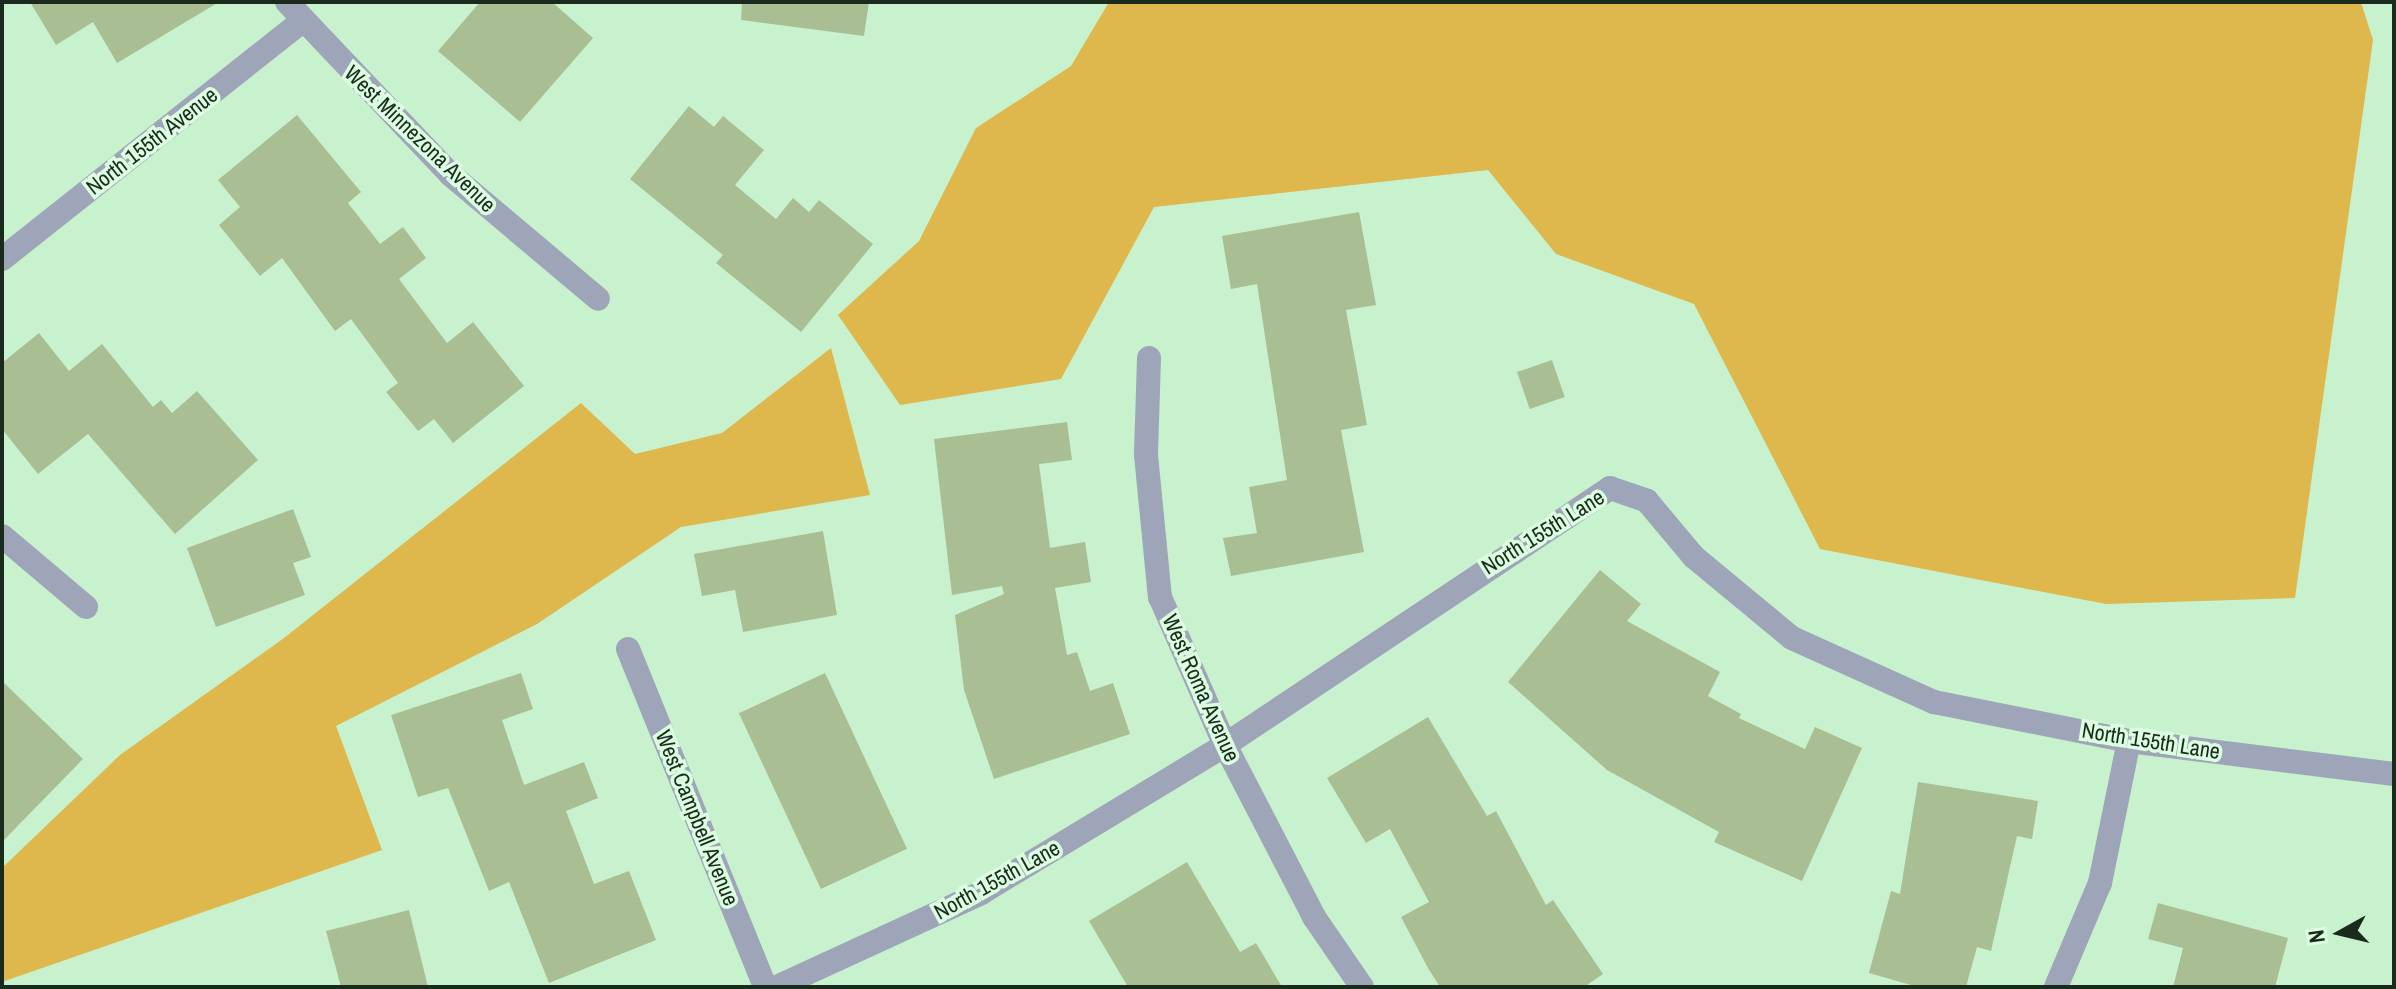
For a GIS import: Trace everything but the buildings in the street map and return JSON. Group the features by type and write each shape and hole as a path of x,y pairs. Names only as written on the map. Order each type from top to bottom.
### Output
{"street":[{"name":"West Minnezona Avenue","path":"287,2 301,22 451,175 598,299"},
{"name":"North 155th Avenue","path":"2,259 301,22"},
{"name":"West Roma Avenue","path":"1149,358 1146,455 1160,597 1225,745 1314,917 1362,987"},
{"name":"North 155th Lane","path":"777,987 981,893 1225,745 1610,488 1647,501 1694,557 1792,638 1934,702 2129,741 2394,774"},
{"path":"2,536 86,607"},
{"name":"West Campbell Avenue","path":"628,649 765,987"},
{"path":"2056,987 2100,883 2129,741"}],"shaded area":[{"path":"1109,2 2361,2 2373,40 2295,598 2106,604 1820,549 1694,304 1556,254 1488,170 1154,207 1061,379 900,405 838,315 919,241 976,128 1071,66"},
{"path":"831,348 870,495 681,527 537,624 336,726 382,850 2,982 2,868 120,755 284,638 581,403 635,454 722,433"}]}
